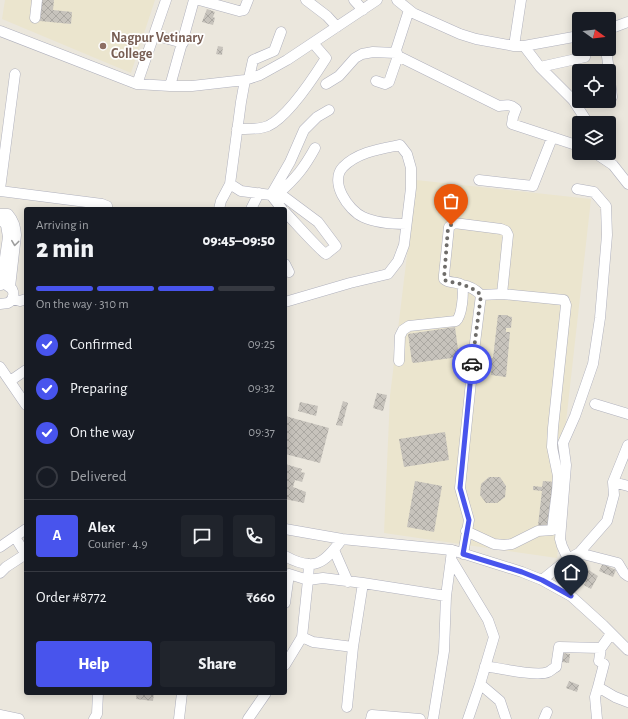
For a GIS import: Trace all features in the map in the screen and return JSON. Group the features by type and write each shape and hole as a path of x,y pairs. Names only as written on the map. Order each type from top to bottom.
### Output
{"street":[{"path":"35,18 37,0"},
{"path":"138,84 166,0"},
{"path":"170,86 194,0"},
{"path":"199,0 239,11 244,10 248,0"},
{"path":"306,0 327,16 337,27"},
{"path":"354,0 362,10"},
{"path":"0,31 138,84 192,86 247,79 260,75 287,60 377,0"},
{"path":"397,0 409,10 460,34 476,39 519,46 572,37"},
{"path":"521,0 519,46 573,100 583,116"},
{"path":"376,81 385,84 388,82 397,55 396,50 409,10"},
{"path":"616,26 628,22"},
{"path":"220,207 230,184 237,129 247,79 253,60 274,50 281,32"},
{"path":"154,35 183,43"},
{"path":"237,129 257,129 269,125 286,112 310,83 326,58 313,43"},
{"path":"326,84 339,76 355,58 362,54 373,52 397,55 499,106 507,104 512,105 516,109 512,124 572,144"},
{"path":"540,67 585,57"},
{"path":"14,74 0,190 102,204 106,207"},
{"path":"281,207 275,192 304,130 317,117 329,110"},
{"path":"479,180 533,186 552,138"},
{"path":"287,301 350,283 388,274 398,261 404,245 411,188 411,168 407,154 400,145 356,157 342,168 338,175 338,185 343,197 351,208 363,217 382,222 406,224"},
{"path":"230,184 242,191 259,193 275,192 297,177 315,148"},
{"path":"606,160 613,165 628,184"},
{"path":"568,559 560,539 566,465 563,447 564,440 575,416 593,364 600,318 607,235 606,206 594,192 577,189"},
{"path":"275,192 318,222 336,246 326,254 322,253 312,240 287,214"},
{"path":"252,207 259,193"},
{"path":"0,214 8,214 16,227 16,235 4,285"},
{"path":"0,218 6,225 8,236 4,285"},
{"path":"466,531 494,544 504,545 512,544 538,531 552,530 558,476 552,447 558,366 566,305 564,300 502,294 481,295 467,286 462,286 460,283 446,281 444,279 448,228 454,223 501,229 506,231 508,235 502,294"},
{"path":"0,304 8,303 13,299 14,292 4,285"},
{"path":"399,361 400,336 403,330 409,326 452,322 458,319 460,315 462,286"},
{"path":"463,554 469,520 460,488 481,295"},
{"path":"13,299 20,301 24,300"},
{"path":"1,370 24,402"},
{"path":"10,381 24,371"},
{"path":"595,404 628,414"},
{"path":"542,580 568,559 579,553 607,521 614,495 613,482 628,445"},
{"path":"613,482 628,486"},
{"path":"287,529 342,539 452,554 463,554 522,572 542,580 571,596 628,650"},
{"path":"1,545 24,530"},
{"path":"15,537 24,551"},
{"path":"287,557 295,561 309,564 319,563 331,554 342,539"},
{"path":"334,550 348,582"},
{"path":"579,553 618,563 624,574 628,576"},
{"path":"433,719 444,651 446,596 452,554"},
{"path":"452,554 488,620 494,637 468,719"},
{"path":"0,573 6,567 24,555"},
{"path":"287,662 302,637 309,564"},
{"path":"287,591 290,574 308,580 323,578 446,596"},
{"path":"347,707 353,647 362,583"},
{"path":"597,719 598,714 595,697 604,664 599,661 601,648 611,634"},
{"path":"302,637 313,642 353,647"},
{"path":"485,666 514,671 540,673 548,672 556,667 558,647 601,648"},
{"path":"480,684 500,702 506,719"},
{"path":"598,687 628,702"},
{"path":"94,719 97,714 98,695"},
{"path":"179,719 182,695"},
{"path":"248,719 265,695"},
{"path":"0,715 19,719"},
{"path":"371,719 372,715 420,719"}],"shaded area":[{"name":"Nagpur Vetinary College","path":"5,0 155,0 131,73 2,19"},
{"path":"416,180 591,199 564,440 567,463 557,558 384,533 390,396"}],"building":[{"path":"42,0 54,0 53,10 72,12 71,24 40,21"},
{"path":"207,9 215,12 213,17 215,18 213,25 202,22"},
{"path":"218,46 223,47 222,55 216,54"},
{"path":"498,315 508,315 507,316 512,317 511,328 506,328 506,332 510,332 506,377 491,375 491,358 493,358"},
{"path":"455,327 459,357 414,363 412,362 408,334"},
{"path":"377,393 387,395 383,411 373,408"},
{"path":"343,401 348,403 342,426 336,425"},
{"path":"300,402 318,406 316,416 298,411"},
{"path":"287,417 329,428 320,463 287,455"},
{"path":"445,432 449,460 404,467 399,439"},
{"path":"287,465 302,469 301,472 305,473 302,482 295,480 293,487 306,492 304,503 287,499"},
{"path":"489,477 500,477 506,486 505,497 497,503 486,503 480,495 481,484"},
{"path":"415,481 442,486 434,532 407,527"},
{"path":"543,481 556,482 551,526 538,525 542,491 533,490 533,486 542,487"},
{"path":"602,565 616,570 613,577 599,571"},
{"path":"587,569 598,576 591,589 584,585 586,582 582,580"},
{"path":"563,653 570,654 569,663 562,662"},
{"path":"569,681 579,685 577,692 566,688"},
{"path":"137,695 154,695 153,701 136,699"}],"way so far":[{"path":"451,225 448,228 444,279 446,281 460,283 462,286 467,286 481,295 472,364"}],"place":[{"name":"Nagpur Vetinary College","path":"103,46"}],"route":[{"path":"472,364 460,488 469,520 463,554 522,572 542,580 571,596"}]}
